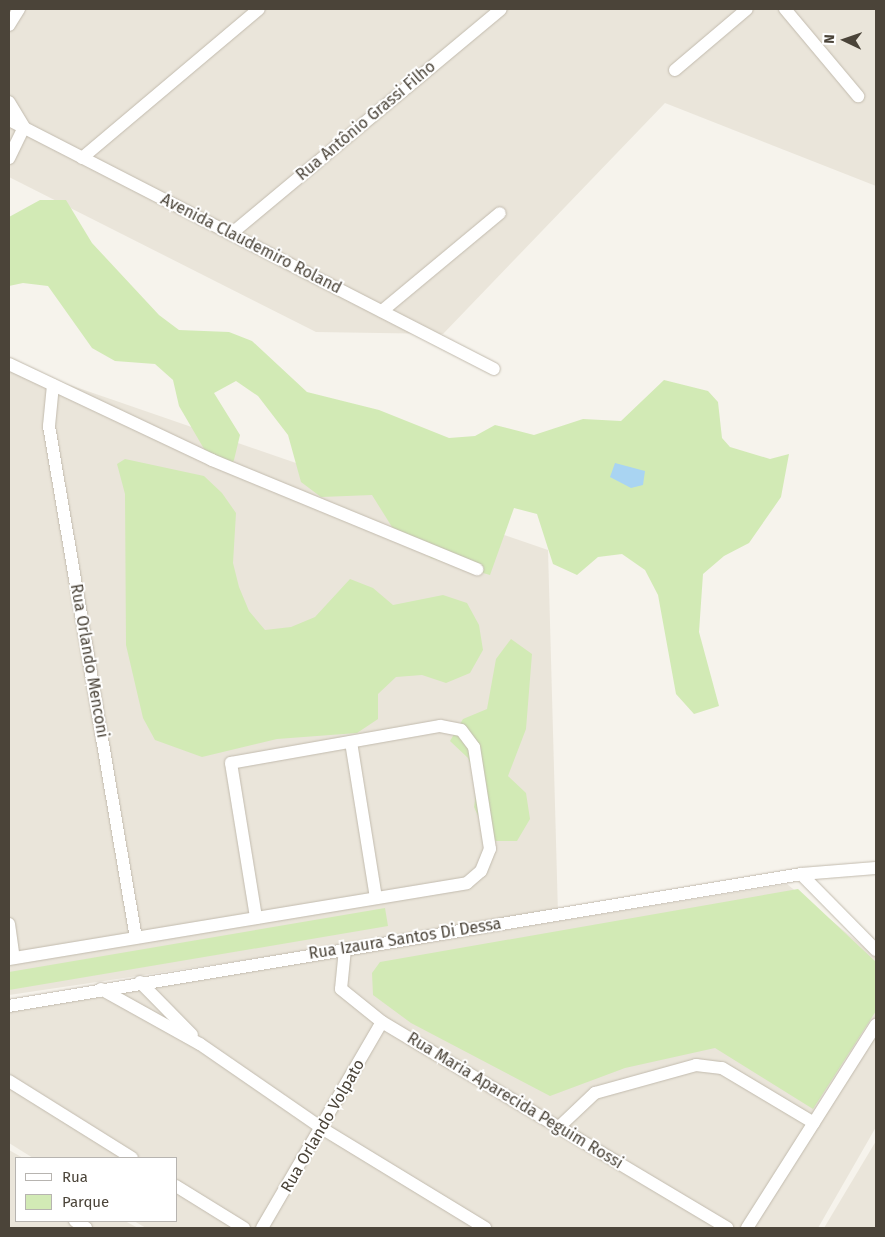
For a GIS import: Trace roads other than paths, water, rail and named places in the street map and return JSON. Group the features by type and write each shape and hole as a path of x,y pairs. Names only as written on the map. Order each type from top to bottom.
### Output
{"street":[{"path":"9,24 19,9"},
{"path":"82,158 260,9"},
{"name":"Rua Antônio Grassi Filho","path":"231,234 501,9"},
{"path":"674,70 747,9"},
{"path":"785,9 858,96"},
{"path":"9,102 24,128 9,158"},
{"name":"Avenida Claudemiro Roland","path":"9,120 494,369"},
{"path":"382,312 500,212"},
{"path":"9,364 212,460 477,569"},
{"name":"Rua Orlando Menconi","path":"53,384 49,426 136,938"},
{"path":"9,924 12,959 467,883 481,871 490,849 474,747 461,730 440,726 231,763 256,918"},
{"path":"351,742 376,898"},
{"name":"Rua Izaura Santos Di Dessa","path":"9,1006 140,982 801,874 876,868"},
{"path":"801,874 876,950"},
{"name":"Rua Maria Aparecida Peguim Rossi","path":"345,949 341,989 382,1022 727,1228"},
{"path":"140,982 200,1044"},
{"path":"101,989 200,1044 323,1129 485,1228"},
{"name":"Rua Orlando Volpato","path":"262,1228 323,1129 382,1022"},
{"path":"748,1228 876,1025"},
{"path":"559,1127 595,1093 696,1065 722,1068 814,1123"},
{"path":"9,1081 130,1157"},
{"path":"178,1187 244,1228"}],"water":[{"path":"615,463 645,471 643,485 631,488 610,477"}]}
